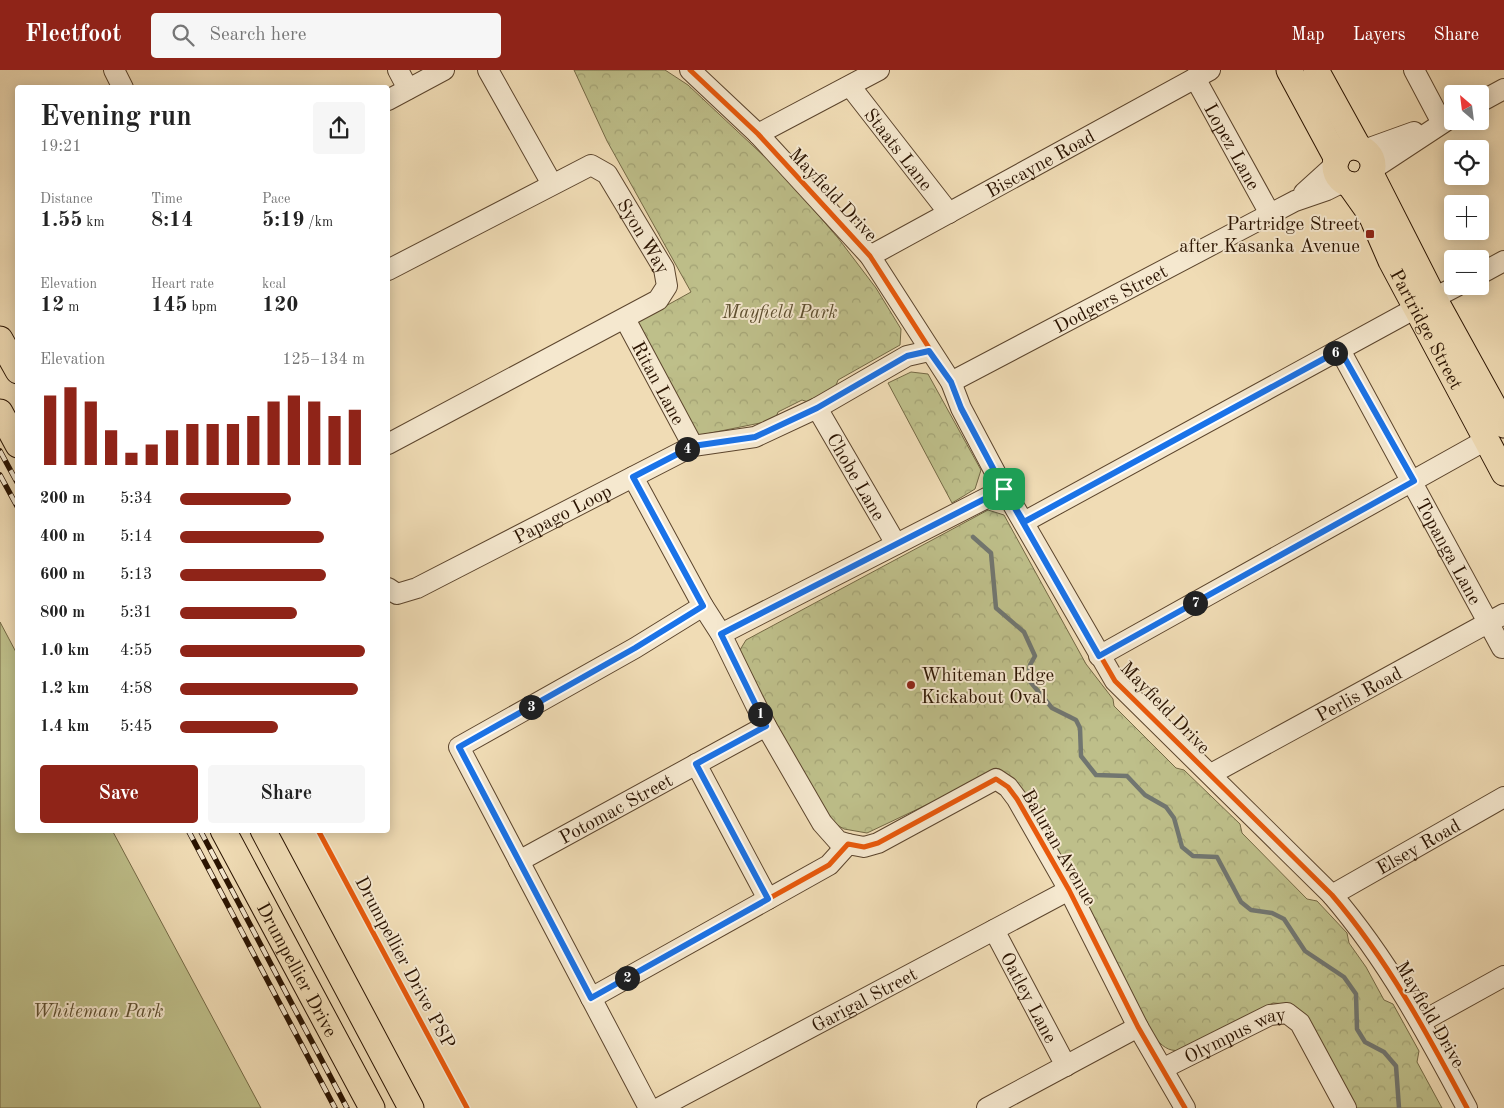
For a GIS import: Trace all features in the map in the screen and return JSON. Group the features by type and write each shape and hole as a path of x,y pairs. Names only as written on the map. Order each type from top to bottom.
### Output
{"main road":[{"name":"Partridge Street","path":"1290,70 1354,166"},
{"name":"Partridge Street","path":"1316,70 1354,166 1495,433 1504,473"},
{"path":"0,338 15,366"},
{"path":"0,412 15,440"},
{"name":"Drumpellier Drive","path":"225,833 372,1108"},
{"name":"Drumpellier Drive","path":"265,833 411,1108"}],"street":[{"path":"398,70 408,89"},
{"path":"390,99 444,70"},
{"path":"488,70 552,184"},
{"name":"Mayfield Drive","path":"690,70 758,134 870,256 929,351 951,382 961,408 1004,489 1099,656 1115,680 1136,703 1211,774 1332,895 1363,931 1421,1022 1467,1108"},
{"path":"758,134 879,70"},
{"path":"1414,70 1444,115"},
{"name":"Biscayne Road","path":"870,256 1202,74"},
{"name":"Lopez Lane","path":"1202,74 1270,214"},
{"name":"Staats Lane","path":"850,86 949,213"},
{"path":"1489,97 1504,89"},
{"name":"Dodgers Street","path":"951,382 1295,200 1326,190 1354,166 1444,121"},
{"name":"Syon Way","path":"390,269 591,165 607,174 664,269 667,286 658,300 625,319 390,443"},
{"path":"1489,269 1504,261"},
{"path":"1024,522 1444,293"},
{"name":"Ritan Lane","path":"625,319 693,446"},
{"name":"Topanga Lane","path":"1340,350 1414,481 1496,618 1502,648"},
{"name":"Papago Loop","path":"390,589 397,594 417,588 693,446 755,437 817,408 907,356 929,351"},
{"name":"Chobe Lane","path":"817,408 896,544"},
{"path":"1099,656 1414,481 1495,433"},
{"path":"591,998 829,865 848,844 838,841 822,823 766,726 721,634 703,606 633,477"},
{"path":"721,634 1004,489"},
{"path":"649,1108 459,747 635,648 703,606"},
{"name":"Perlis Road","path":"1211,774 1496,618"},
{"name":"Potomac Street","path":"519,861 766,726"},
{"path":"696,764 768,899"},
{"name":"Baluran Avenue","path":"848,844 864,847 878,843 996,779 1008,788 1017,799 1069,890 1138,1027 1164,1068 1185,1108"},
{"name":"Elsey Road","path":"1332,895 1504,797"},
{"name":"Garigal Street","path":"659,1108 1069,890"},
{"name":"Oatley Lane","path":"994,930 1066,1066"},
{"path":"1421,1022 1504,976"},
{"name":"Olympus way","path":"1164,1068 1270,1015 1288,1013 1300,1023 1346,1108"},
{"path":"986,1108 1008,1103 1066,1066 1138,1027"}],"green space":[{"name":"Mayfield Park","path":"574,70 665,70 688,85 783,174 838,238 876,288 901,329 900,345 838,380 835,388 808,402 802,400 778,412 775,420 696,436 635,323 691,292 607,141"},
{"path":"911,372 928,374 981,470 975,489 952,503 888,383"},
{"path":"988,510 1004,515 1086,664 1113,699 1114,706 1176,768 1184,770 1240,824 1242,833 1307,899 1317,901 1347,933 1349,943 1366,967 1384,1000 1393,1004 1419,1051 1417,1062 1442,1108 1354,1108 1286,1004 1273,1003 1184,1050 1175,1051 1162,1045 1156,1039 994,773 867,833 844,829 829,820 735,658 746,640"},
{"name":"Whiteman Park","path":"0,622 15,650 15,833 114,833 261,1108 0,1108"}],"waterway":[{"path":"973,537 991,553 996,608 1024,632 1035,656 1030,665 1028,679 1052,708 1076,720 1080,728 1081,756 1096,775 1127,776 1145,795 1166,807 1174,818 1182,847 1193,856 1217,857 1241,902 1251,910 1272,913 1284,919 1305,951 1344,977 1356,994 1357,1029 1365,1042 1384,1052 1396,1066 1399,1108"}],"railway":[{"path":"0,451 15,478"},
{"path":"0,475 15,502"},
{"path":"190,833 335,1108"},
{"path":"202,833 347,1108"}],"cycle path":[{"path":"690,70 758,134 870,256 951,382 961,408 1004,489 1115,681 1332,895 1352,919 1405,997 1467,1108"},
{"path":"591,998 829,865 848,844 864,847 878,843 996,779 1008,787 1017,799 1069,890 1138,1027 1185,1108"},
{"name":"Drumpellier Drive PSP","path":"320,833 467,1108"}],"place":[{"name":"Partridge Street after Kasanka Avenue","path":"1370,234"},
{"name":"Whiteman Edge Kickabout Oval","path":"911,685"}],"route":[{"path":"1004,489 985,497 721,634 766,726 696,764 768,899 591,998 459,747 635,648 703,606 633,477 693,446 755,437 817,408 907,356 929,351 951,382 961,408 1004,489 1024,522 1340,350 1414,481 1099,656 1004,489"}]}
